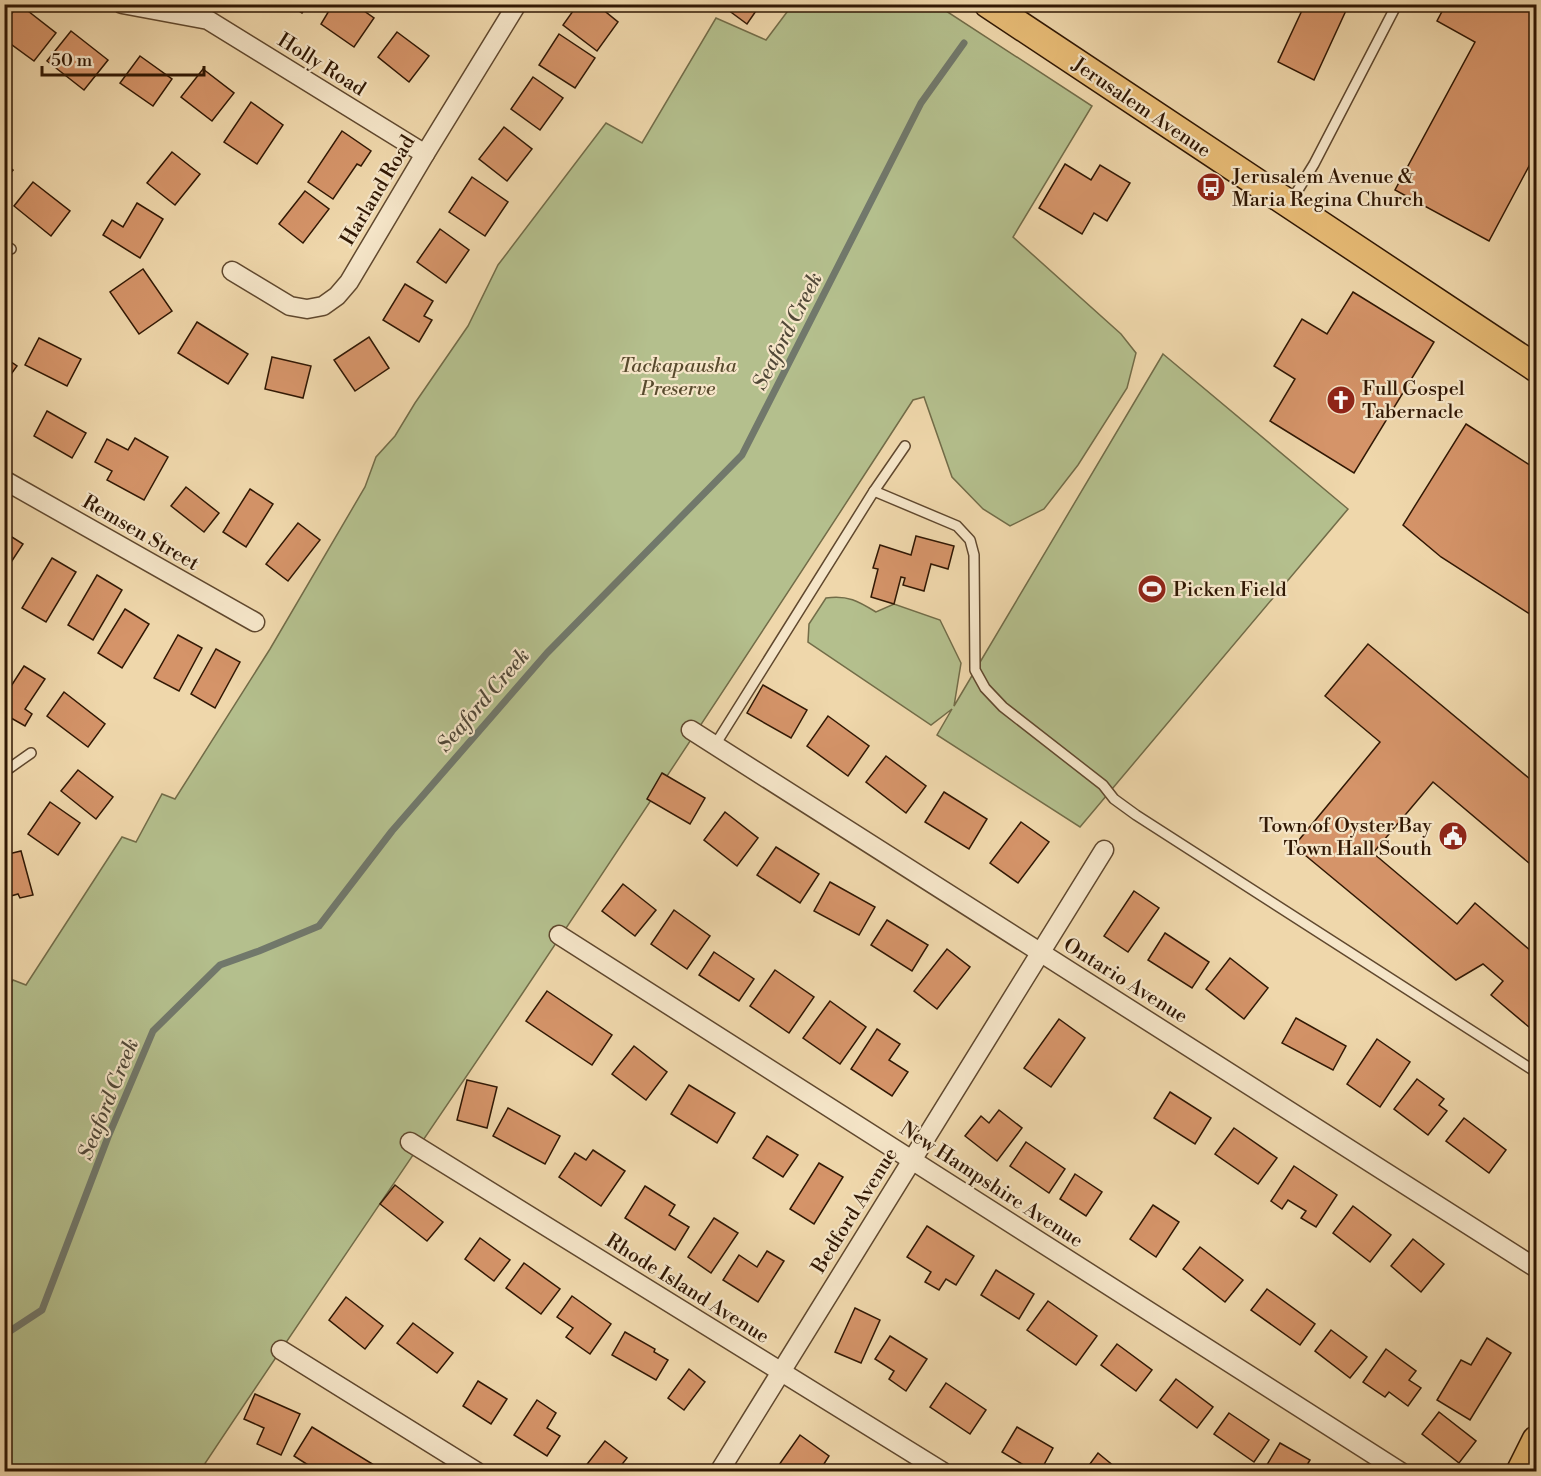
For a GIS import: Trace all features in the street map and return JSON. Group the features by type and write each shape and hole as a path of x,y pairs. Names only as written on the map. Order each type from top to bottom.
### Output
{"main road":[{"name":"Jerusalem Avenue","path":"1000,8 1290,205 1536,368"},
{"path":"1520,1472 1536,1440"}],"street":[{"name":"Holly Road","path":"122,4 208,20 425,154"},
{"name":"Harland Road","path":"232,271 290,306 307,309 324,306 337,296 349,282 518,4"},
{"name":"Remsen Street","path":"4,480 255,622"},
{"name":"Ontario Avenue","path":"691,730 1536,1268"},
{"name":"Bedford Avenue","path":"719,1472 1104,850"},
{"name":"New Hampshire Avenue","path":"559,935 1401,1472"},
{"name":"Rhode Island Avenue","path":"410,1142 943,1472"},
{"path":"281,1350 477,1472"}],"lane":[{"path":"1290,205 1314,164 1397,4"},
{"path":"715,745 905,446"},
{"path":"874,492 957,526 969,540 974,555 975,670 985,688 1003,707 1103,785 1114,799 1136,815 1536,1072"},
{"path":"4,772 32,753"}],"green space":[{"name":"Tackapausha Preserve","path":"793,4 937,5 1092,106 1013,237 1121,334 1136,353 1127,388 1078,465 1044,509 1010,526 983,509 952,477 924,397 913,400 719,698 482,1054 200,1471 5,1472 5,993 13,980 26,985 122,837 136,842 162,794 175,799 270,649 365,487 376,457 395,436 468,326 498,265 606,123 642,143 716,18 766,40"},
{"name":"Picken Field","path":"1163,354 1348,509 1080,827 937,735 952,709 931,725 808,642 809,624 826,598 834,597 852,600 876,612 894,604 940,620 961,663 954,706"}],"building":[{"path":"19,4 56,33 34,61 4,39 4,23"},
{"path":"288,4 308,4 302,13"},
{"path":"333,4 354,4 374,18 354,47 321,24"},
{"path":"578,4 596,4 618,22 597,51 563,25"},
{"path":"720,4 754,4 758,8 747,24"},
{"path":"1305,4 1349,4 1314,80 1278,62"},
{"path":"1446,4 1536,4 1536,153 1489,241 1395,190 1475,42 1437,21"},
{"path":"71,31 108,60 84,90 47,61"},
{"path":"397,32 429,56 409,82 378,57"},
{"path":"559,34 595,58 575,88 539,65"},
{"path":"140,56 172,79 153,106 120,83"},
{"path":"203,69 234,93 212,121 181,97"},
{"path":"533,77 563,98 540,130 511,109"},
{"path":"251,102 283,125 257,164 224,142"},
{"path":"504,127 532,149 507,181 479,159"},
{"path":"342,131 371,151 361,166 357,164 333,199 308,182"},
{"path":"172,152 200,174 175,205 147,183"},
{"path":"4,163 13,170 4,181"},
{"path":"1065,164 1091,180 1100,165 1130,183 1107,221 1094,213 1082,234 1039,208"},
{"path":"472,177 508,202 485,236 449,212"},
{"path":"33,182 70,211 51,236 14,206"},
{"path":"305,191 329,209 303,243 279,224"},
{"path":"137,203 163,219 140,258 103,235 112,220 123,227"},
{"path":"440,229 469,250 446,283 417,262"},
{"path":"143,269 172,311 139,334 110,292"},
{"path":"405,284 433,301 424,316 432,320 419,342 383,320"},
{"name":"Full Gospel Tabernacle","path":"1353,292 1434,342 1354,473 1270,421 1295,379 1274,366 1302,319 1327,334"},
{"path":"197,322 248,354 228,384 178,353"},
{"path":"369,337 389,368 355,391 334,360"},
{"path":"39,338 81,359 67,386 25,365"},
{"path":"4,357 17,366 4,384"},
{"path":"272,357 311,366 303,398 265,389"},
{"path":"47,411 86,433 72,458 34,436"},
{"path":"1466,424 1536,469 1536,618 1441,557 1403,525"},
{"path":"135,438 168,457 144,500 107,480 112,471 95,462 107,439 128,450"},
{"path":"186,487 219,513 204,532 171,506"},
{"path":"250,489 273,504 246,547 223,532"},
{"path":"298,523 320,540 288,581 266,564"},
{"path":"4,532 23,544 4,573"},
{"path":"916,536 954,546 948,569 931,564 924,591 903,585 905,578 901,577 894,604 871,597 878,569 873,568 880,545 911,555"},
{"path":"52,558 76,572 46,622 22,608"},
{"path":"97,575 122,590 93,640 68,625"},
{"path":"125,609 149,624 122,668 98,653"},
{"path":"178,635 202,648 179,691 154,678"},
{"name":"Town of Oyster Bay Town Hall South","path":"1368,644 1536,784 1536,869 1433,782 1373,853 1457,924 1475,903 1531,951 1536,945 1536,1033 1491,995 1503,981 1483,964 1456,980 1294,846 1380,742 1325,696"},
{"path":"216,649 240,662 215,708 191,694"},
{"path":"24,666 45,679 25,709 32,714 25,726 4,714 4,697"},
{"path":"763,685 807,710 791,738 747,713"},
{"path":"64,692 105,724 88,747 47,716"},
{"path":"828,716 869,746 848,776 807,746"},
{"path":"886,756 926,786 906,813 866,782"},
{"path":"78,770 113,797 96,819 61,791"},
{"path":"662,773 705,798 690,824 647,799"},
{"path":"944,792 987,819 969,849 925,822"},
{"path":"50,802 80,823 58,855 28,834"},
{"path":"725,812 758,838 737,866 704,840"},
{"path":"1021,822 1049,842 1018,883 990,863"},
{"path":"776,847 819,874 800,903 757,875"},
{"path":"21,851 33,895 20,898 18,894 4,898 4,855"},
{"path":"830,882 875,907 859,935 814,911"},
{"path":"623,884 656,910 635,936 602,911"},
{"path":"1134,891 1159,908 1128,952 1104,936"},
{"path":"674,910 710,936 687,969 651,944"},
{"path":"887,920 928,945 912,971 871,945"},
{"path":"1165,933 1209,962 1192,988 1148,960"},
{"path":"947,949 970,967 937,1009 914,991"},
{"path":"714,952 754,979 739,1001 699,975"},
{"path":"1230,958 1268,988 1244,1019 1206,989"},
{"path":"775,970 814,997 789,1033 750,1006"},
{"path":"547,991 612,1035 592,1065 526,1021"},
{"path":"830,1001 866,1027 840,1064 803,1038"},
{"path":"1296,1018 1346,1046 1333,1070 1282,1043"},
{"path":"1059,1019 1085,1038 1051,1087 1024,1068"},
{"path":"877,1029 900,1044 889,1060 908,1072 892,1096 851,1069"},
{"path":"1377,1039 1410,1062 1380,1107 1347,1084"},
{"path":"634,1046 667,1072 646,1100 612,1074"},
{"path":"1417,1079 1444,1099 1439,1105 1447,1111 1428,1135 1394,1109"},
{"path":"467,1080 497,1087 487,1128 457,1120"},
{"path":"689,1085 735,1113 717,1143 671,1114"},
{"path":"1170,1092 1211,1118 1195,1144 1154,1118"},
{"path":"508,1108 560,1136 545,1164 493,1136"},
{"path":"999,1110 1022,1128 997,1161 965,1136 981,1116 989,1123"},
{"path":"1464,1118 1506,1150 1489,1173 1446,1141"},
{"path":"1234,1128 1277,1158 1258,1184 1215,1154"},
{"path":"767,1136 798,1155 783,1177 753,1158"},
{"path":"1026,1142 1065,1169 1049,1193 1010,1166"},
{"path":"593,1150 625,1171 601,1206 559,1177 575,1153 586,1160"},
{"path":"819,1163 843,1177 814,1224 790,1209"},
{"path":"1294,1166 1337,1195 1316,1227 1301,1218 1306,1211 1288,1200 1282,1209 1271,1201"},
{"path":"1075,1174 1102,1192 1086,1216 1060,1199"},
{"path":"395,1185 443,1222 427,1241 380,1204"},
{"path":"645,1186 675,1205 669,1215 689,1227 675,1250 625,1218"},
{"path":"1153,1205 1179,1222 1156,1257 1130,1239"},
{"path":"1353,1206 1391,1235 1370,1262 1333,1233"},
{"path":"714,1218 738,1233 711,1273 688,1257"},
{"path":"927,1226 974,1256 956,1285 946,1279 939,1290 925,1282 931,1272 907,1257"},
{"path":"480,1238 510,1260 494,1281 465,1259"},
{"path":"1413,1239 1444,1264 1421,1292 1391,1266"},
{"path":"1200,1247 1243,1280 1225,1302 1183,1269"},
{"path":"767,1251 784,1261 758,1302 723,1280 739,1255 757,1267"},
{"path":"524,1263 560,1289 541,1314 506,1288"},
{"path":"996,1270 1034,1294 1019,1319 981,1295"},
{"path":"1267,1289 1315,1324 1300,1345 1251,1310"},
{"path":"572,1296 611,1324 590,1354 566,1337 573,1328 557,1317"},
{"path":"346,1297 383,1326 365,1349 329,1320"},
{"path":"1048,1301 1097,1336 1076,1365 1027,1330"},
{"path":"855,1308 880,1320 861,1363 835,1352"},
{"path":"413,1323 453,1353 437,1373 397,1343"},
{"path":"1331,1330 1367,1357 1350,1378 1315,1351"},
{"path":"625,1332 655,1349 654,1352 668,1360 656,1380 612,1355"},
{"path":"890,1336 927,1359 906,1391 889,1379 894,1371 875,1359"},
{"path":"1487,1338 1511,1353 1470,1420 1437,1400 1461,1360 1471,1365"},
{"path":"1117,1344 1152,1370 1136,1391 1101,1365"},
{"path":"1386,1349 1416,1371 1409,1380 1421,1388 1408,1406 1389,1392 1385,1397 1363,1382"},
{"path":"689,1369 705,1382 684,1410 668,1398"},
{"path":"1176,1379 1213,1407 1197,1428 1160,1400"},
{"path":"478,1381 507,1399 491,1424 463,1406"},
{"path":"946,1383 986,1410 970,1434 930,1407"},
{"path":"255,1394 300,1414 281,1455 257,1444 264,1428 244,1419"},
{"path":"537,1400 556,1413 547,1428 560,1436 547,1456 514,1435"},
{"path":"1439,1412 1476,1441 1459,1463 1422,1434"},
{"path":"1229,1413 1269,1440 1254,1462 1214,1434"},
{"path":"312,1427 379,1468 377,1472 319,1472 294,1456"},
{"path":"1017,1427 1053,1448 1040,1472 1035,1472 1002,1452"},
{"path":"800,1435 829,1456 819,1472 774,1472"},
{"path":"605,1441 627,1458 616,1472 581,1472"},
{"path":"1280,1443 1310,1460 1303,1472 1271,1472 1265,1468"},
{"path":"1098,1453 1121,1472 1084,1472"}],"waterway":[{"name":"Seaford Creek","path":"4,1335 42,1310 108,1137 153,1031 220,965 319,926 392,831 547,653 742,455 921,103 964,43"}],"place":[{"name":"Jerusalem Avenue & Maria Regina Church","path":"1211,187"},
{"name":"Full Gospel Tabernacle","path":"1341,400"},
{"name":"Picken Field","path":"1152,589"},
{"name":"Town of Oyster Bay Town Hall South","path":"1453,836"}]}
